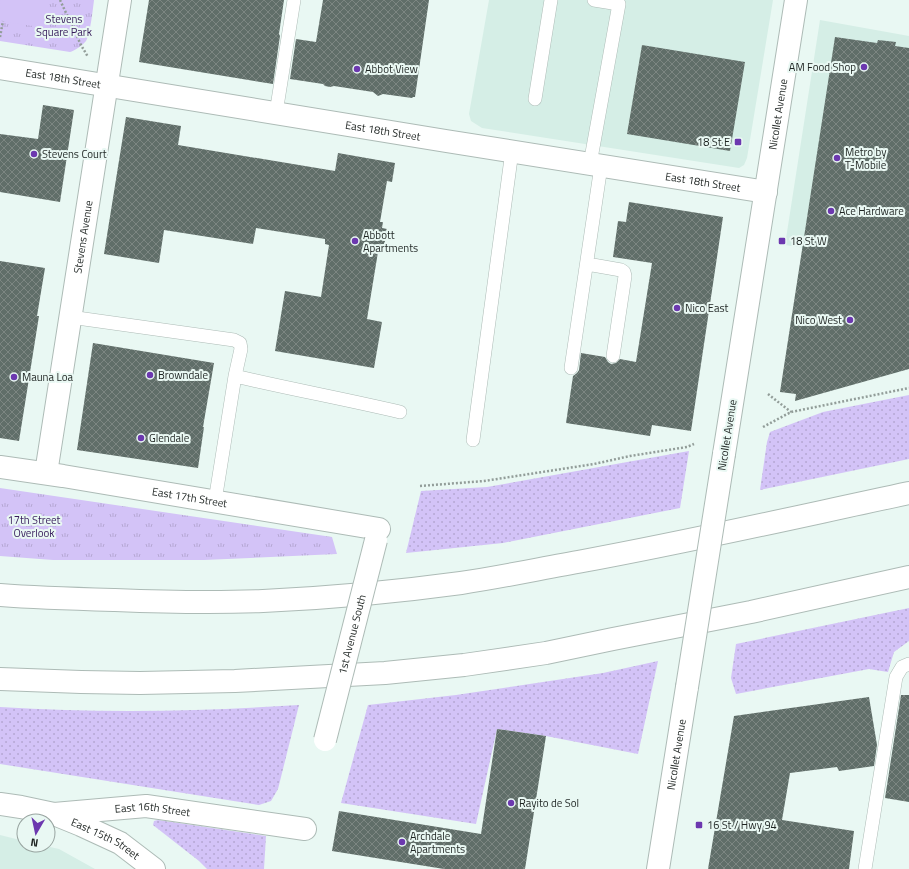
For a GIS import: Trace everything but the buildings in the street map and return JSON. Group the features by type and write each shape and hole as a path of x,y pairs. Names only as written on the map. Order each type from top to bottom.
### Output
{"main road":[{"name":"Stevens Avenue","path":"46,473 120,0"},
{"name":"Nicollet Avenue","path":"658,869 796,0"},
{"name":"East 18th Street","path":"0,68 766,192"},
{"name":"East 17th Street","path":"0,466 215,501 377,535"},
{"path":"0,596 189,602 263,601 354,595 508,575 650,548 909,493"},
{"name":"1st Avenue South","path":"326,740 377,535"},
{"path":"0,679 140,683 235,681 385,673 464,665 546,653 750,612 909,577"},
{"path":"0,588 104,600"},
{"name":"East 16th Street","path":"0,804 49,813"},
{"name":"East 16th Street","path":"56,814 146,806 305,829"},
{"name":"East 15th Street","path":"56,815 120,843 154,869"}],"lane":[{"path":"276,113 294,0"},
{"path":"535,99 550,0"},
{"path":"571,368 587,264 596,165 619,4 594,0"},
{"path":"473,440 512,151"},
{"path":"587,264 621,270 624,272 625,276 613,356"},
{"path":"70,317 234,340 240,343 241,349 235,376 215,501"},
{"path":"235,376 400,412"},
{"path":"865,869 896,677 902,667 909,664"}],"path":[{"path":"60,0 88,58"},
{"path":"0,36 3,21"},
{"path":"763,428 791,412 909,388"},
{"path":"768,394 791,412"},
{"path":"420,486 492,480 594,464 630,456 687,447 694,444"}],"shaded area":[{"path":"489,0 773,0 747,158 744,165 739,168 482,128 471,121 469,114"},
{"path":"820,20 909,36 909,264 785,245"},
{"path":"0,835 16,839 16,853 56,853 56,848 95,869 0,869"}],"green space":[{"name":"Stevens Square Park","path":"0,0 94,0 89,33 86,41 70,52 0,41"},
{"path":"1,0 50,0 46,28 0,21"},
{"path":"909,395 909,459 760,490 767,442 770,432 823,412"},
{"path":"689,451 680,508 503,543 406,553 421,491 487,487"},
{"name":"17th Street Overlook","path":"0,488 332,537 337,554 204,560 53,560 0,556"},
{"path":"909,608 909,641 894,652 888,672 869,669 736,694 731,678 736,644"},
{"path":"658,661 638,754 546,736 497,729 476,824 341,803 368,705 456,695 603,673"},
{"path":"299,705 278,789 271,801 259,805 0,764 0,707 146,711"},
{"path":"158,820 266,836 264,869 207,869 153,825 154,821"}],"place":[{"name":"AM Food Shop","path":"864,67"},
{"name":"Abbot View","path":"357,69"},
{"name":"18 St E","path":"738,142"},
{"name":"Stevens Court","path":"34,154"},
{"name":"Metro by T-Mobile","path":"837,158"},
{"name":"Ace Hardware","path":"831,211"},
{"name":"Abbott Apartments","path":"355,241"},
{"name":"18 St W","path":"782,241"},
{"name":"Nico East","path":"677,308"},
{"name":"Nico West","path":"850,320"},
{"name":"Browndale","path":"150,375"},
{"name":"Mauna Loa","path":"14,377"},
{"name":"Glendale","path":"141,438"},
{"name":"Rayito de Sol","path":"511,803"},
{"name":"16 St / Hwy 94","path":"699,825"},
{"name":"Archdale Apartments","path":"402,842"}]}
